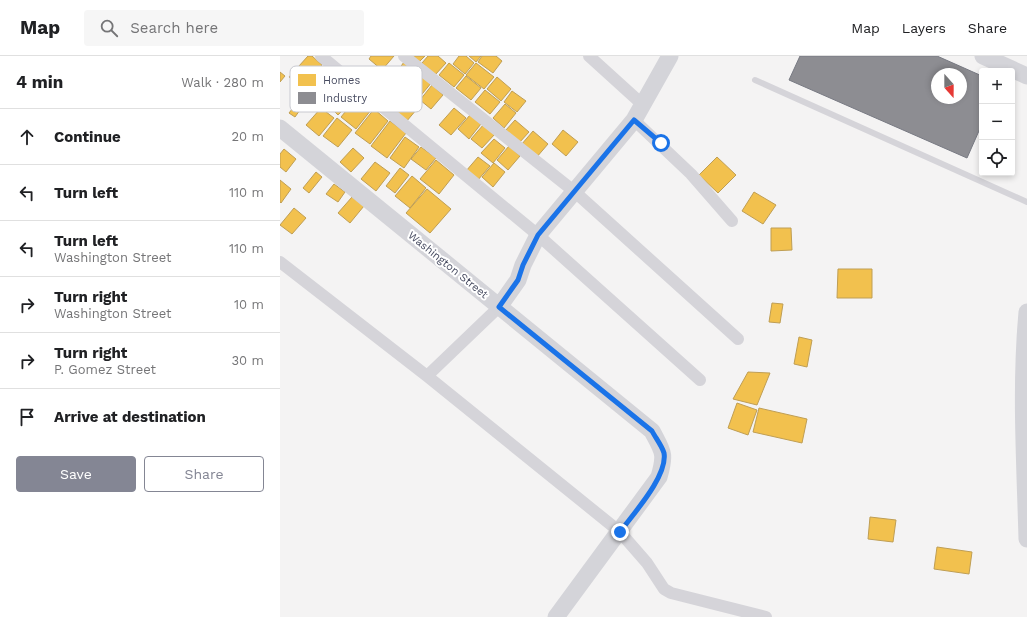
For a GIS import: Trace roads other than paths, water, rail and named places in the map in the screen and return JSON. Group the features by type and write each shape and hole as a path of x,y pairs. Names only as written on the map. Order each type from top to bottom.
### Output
{"street":[{"path":"321,56 333,66"},
{"path":"404,56 417,66"},
{"path":"589,56 643,105"},
{"path":"427,376 499,307 518,280 523,265 538,235 634,120 670,56"},
{"path":"983,56 1027,76"},
{"path":"422,70 575,192 738,339"},
{"path":"389,112 538,235 700,380"},
{"path":"634,120 691,174 732,221"},
{"name":"Washington Street","path":"280,128 652,431 664,452 663,464 659,477 620,532"},
{"path":"280,262 427,376 620,532 647,563 664,589 671,593 766,617"},
{"path":"1027,312 1024,342 1027,539"},
{"path":"556,617 620,532"}],"lane":[{"path":"754,80 1027,202"}]}
